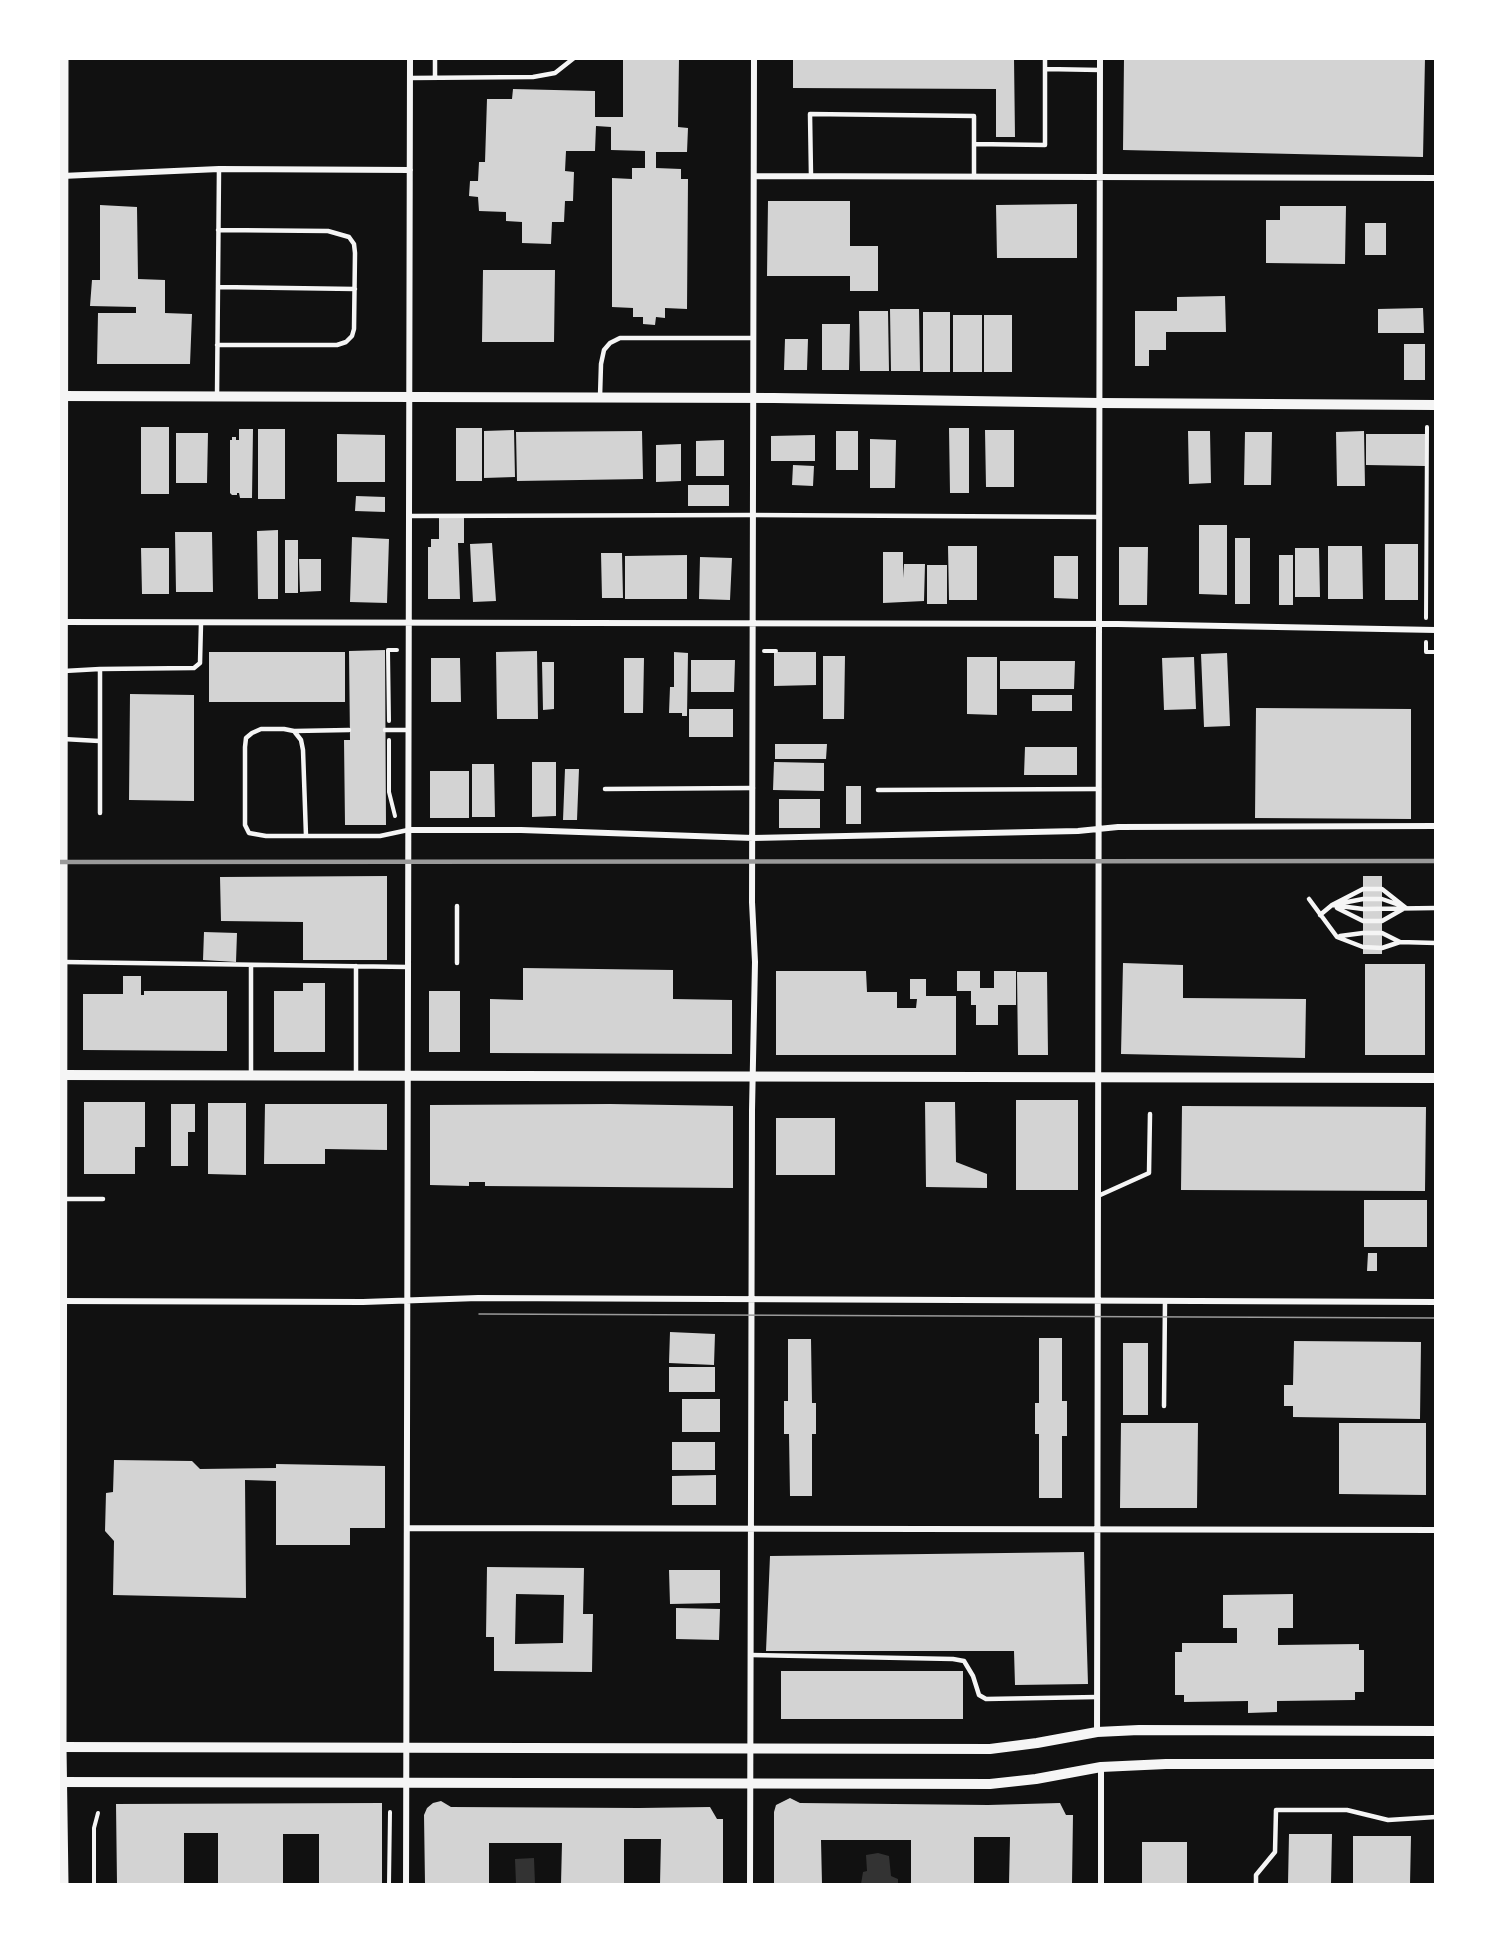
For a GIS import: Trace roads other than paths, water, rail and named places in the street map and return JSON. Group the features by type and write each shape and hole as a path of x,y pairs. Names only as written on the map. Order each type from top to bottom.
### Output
{"main road":[{"path":"61,58 59,176 62,671 59,1524 61,1884"}],"street":[{"path":"406,1884 410,58"},
{"path":"750,1884 754,962 754,58"},
{"path":"1097,1732 1100,58"},
{"path":"59,176 219,169 410,170"},
{"path":"754,176 1436,178"},
{"path":"59,396 753,398 1436,405"},
{"path":"60,622 1099,624 1436,630"},
{"path":"408,830 521,830 753,838 1067,832 1130,827 1436,826"},
{"path":"60,1075 1436,1078"},
{"path":"60,1301 407,1301 478,1298 1436,1302"},
{"path":"407,1528 1436,1530"},
{"path":"59,1747 990,1749 1097,1732 1139,1730 1436,1731"},
{"path":"59,1782 990,1784 1036,1779 1101,1767 1166,1764 1436,1764"},
{"path":"1101,1767 1101,1884"}],"lane":[{"path":"435,58 435,77"},
{"path":"410,78 533,77 555,73 574,58"},
{"path":"974,144 1045,145 1045,58"},
{"path":"1045,69 1100,70"},
{"path":"811,176 810,114 974,116 974,177"},
{"path":"217,397 219,169"},
{"path":"217,345 337,345 346,342 352,336 354,329 355,289 354,244 349,237 328,231 218,230"},
{"path":"218,287 355,289"},
{"path":"600,398 601,364 604,350 610,343 620,338 753,338"},
{"path":"409,516 1099,517"},
{"path":"62,671 194,668 200,663 201,622"},
{"path":"100,669 100,813"},
{"path":"350,730 261,729 246,738 246,825 249,833 256,836 380,836 408,830"},
{"path":"387,730 408,730"},
{"path":"294,731 301,740 303,750 306,836"},
{"path":"60,739 99,741"},
{"path":"605,789 753,788"},
{"path":"878,790 1099,789"},
{"path":"1320,915 1332,905 1363,889 1382,889 1406,908"},
{"path":"1310,899 1337,937 1363,947 1382,948 1400,942 1436,943"},
{"path":"1332,905 1363,899 1382,899 1406,908"},
{"path":"1332,905 1363,909 1436,908"},
{"path":"1332,905 1363,921 1382,921 1406,908"},
{"path":"457,906 457,963"},
{"path":"1337,937 1382,933 1400,942"},
{"path":"61,962 408,967"},
{"path":"250,1075 251,965"},
{"path":"356,966 356,1075"},
{"path":"1098,1196 1149,1173 1150,1114"},
{"path":"61,1199 103,1199"},
{"path":"1164,1406 1165,1301"},
{"path":"751,1655 953,1659 964,1661 979,1695 986,1699 1097,1697"},
{"path":"1256,1884 1256,1875 1275,1852 1276,1810 1347,1810 1388,1820 1436,1817"}],"tram line":[{"path":"479,1314 1436,1318"}],"railway":[{"path":"58,862 1436,861"}]}
